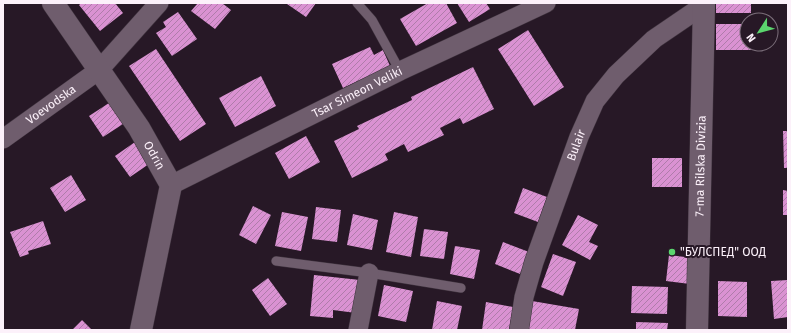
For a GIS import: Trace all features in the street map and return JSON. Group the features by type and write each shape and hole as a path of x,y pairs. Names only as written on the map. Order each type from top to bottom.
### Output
{"street":[{"name":"Odrin","path":"53,3 139,128 171,186"},
{"name":"Voevodska","path":"3,139 99,70 158,3"},
{"name":"Tsar Simeon Veliki","path":"171,186 400,71 546,3"},
{"name":"Bulair","path":"519,330 524,297 534,262 580,137 595,101 616,75 654,40 704,4"},
{"name":"7-ma Rilska Divizia","path":"697,330 704,4"},
{"path":"141,330 171,186"},
{"path":"358,330 369,273"}],"lane":[{"path":"357,3 372,20 400,71"},
{"path":"276,261 369,273 461,288"}],"building":[{"path":"81,3 115,3 123,13 100,31 79,5"},
{"path":"198,3 222,3 231,10 215,29 191,11"},
{"path":"316,3 306,17 287,4"},
{"path":"428,3 446,3 457,23 416,46 400,19"},
{"path":"457,3 486,3 490,9 469,22"},
{"path":"716,3 751,3 751,12 716,13"},
{"path":"178,12 197,39 172,56 156,33 166,27 163,22"},
{"path":"716,24 739,24 739,50 716,50"},
{"path":"528,30 564,87 534,106 498,49"},
{"path":"370,47 374,55 383,50 390,66 343,88 332,64"},
{"path":"156,49 206,124 180,141 129,66"},
{"path":"473,67 494,109 463,124 460,118 440,128 444,135 408,152 404,144 385,154 388,160 352,178 334,141 359,129 357,126 412,100 411,97"},
{"path":"261,76 276,106 235,127 219,98"},
{"path":"109,103 123,124 103,137 89,116"},
{"path":"783,131 788,131 788,168 784,168"},
{"path":"306,136 320,162 289,179 275,153"},
{"path":"135,142 149,164 130,177 115,156"},
{"path":"652,158 682,158 682,187 652,187"},
{"path":"71,175 86,200 65,212 50,188"},
{"path":"523,188 547,197 538,222 514,213"},
{"path":"783,190 788,191 788,215 783,215"},
{"path":"253,206 271,215 256,244 239,235"},
{"path":"316,207 341,210 337,242 312,239"},
{"path":"282,212 308,217 301,251 275,246"},
{"path":"394,212 418,217 411,257 386,252"},
{"path":"353,214 378,220 372,250 347,245"},
{"path":"578,215 598,225 589,242 598,246 590,260 562,245"},
{"path":"43,221 51,244 28,251 29,254 20,257 10,232"},
{"path":"424,229 448,232 444,259 420,256"},
{"path":"503,242 529,252 520,274 495,264"},
{"path":"455,246 480,250 474,279 450,274"},
{"path":"553,254 576,262 563,296 541,287"},
{"path":"669,255 693,258 690,284 666,281"},
{"path":"314,275 360,280 356,313 333,310 333,318 310,316"},
{"path":"268,278 287,304 270,316 252,290"},
{"path":"788,280 788,317 774,319 771,281"},
{"path":"718,281 747,282 747,317 718,316"},
{"path":"384,285 413,291 406,322 378,316"},
{"path":"632,286 668,287 667,314 631,313"},
{"path":"437,301 462,306 457,330 432,330"},
{"path":"532,301 579,309 575,330 526,330"},
{"path":"486,302 513,307 509,330 482,330"},
{"path":"82,320 92,330 72,330"},
{"path":"636,322 668,323 667,330 636,330"}],"place":[{"name":"\"БУЛСПЕД\" ООД","path":"672,252"}]}
